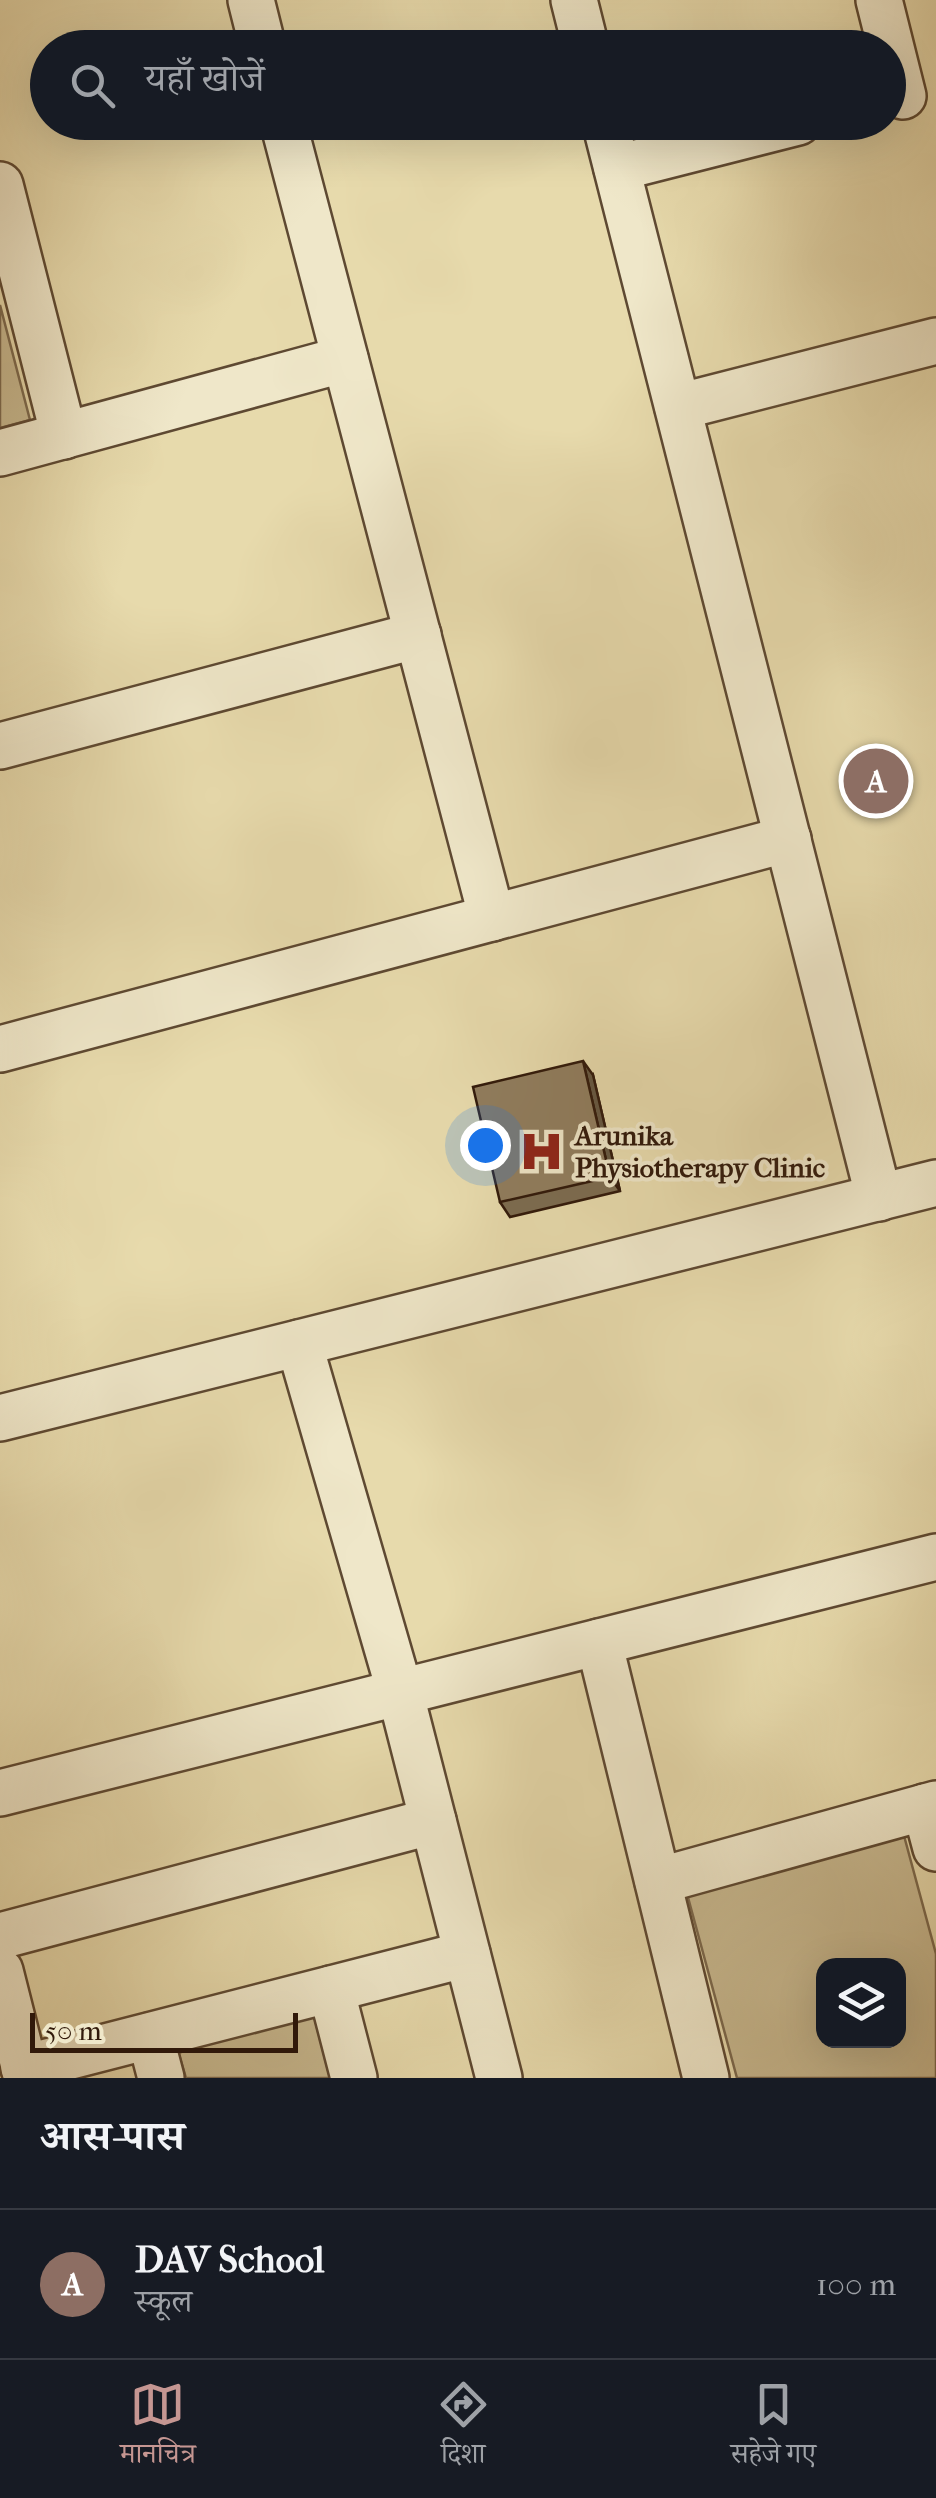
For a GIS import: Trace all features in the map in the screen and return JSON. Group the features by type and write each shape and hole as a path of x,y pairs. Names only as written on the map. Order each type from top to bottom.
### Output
{"street":[{"path":"250,0 258,30"},
{"path":"574,0 582,30"},
{"path":"878,0 888,30"},
{"path":"288,140 492,918"},
{"path":"610,140 879,1198"},
{"path":"617,168 727,140"},
{"path":"0,185 64,436"},
{"path":"678,407 936,340"},
{"path":"0,453 345,359"},
{"path":"0,746 418,635"},
{"path":"0,1049 788,839"},
{"path":"0,1418 936,1183"},
{"path":"300,1343 400,1692 498,2078"},
{"path":"0,1793 936,1558"},
{"path":"599,1642 706,2078"},
{"path":"658,1881 932,1820"},
{"path":"0,1936 433,1821"},
{"path":"0,1971 25,2073 156,2057 331,1989 467,1954"},
{"path":"331,1989 354,2078"}],"shaded area":[{"path":"0,305 30,420 0,428"},
{"path":"903,1832 936,1954 936,2078 737,2078 686,1890"},
{"path":"314,2016 330,2078 186,2078 178,2051"}],"building":[{"path":"583,1061 610,1177 500,1202 473,1087"}],"place":[{"name":"DAV School","path":"876,781"},
{"name":"Arunika Physiotherapy Clinic","path":"542,1151"}]}
